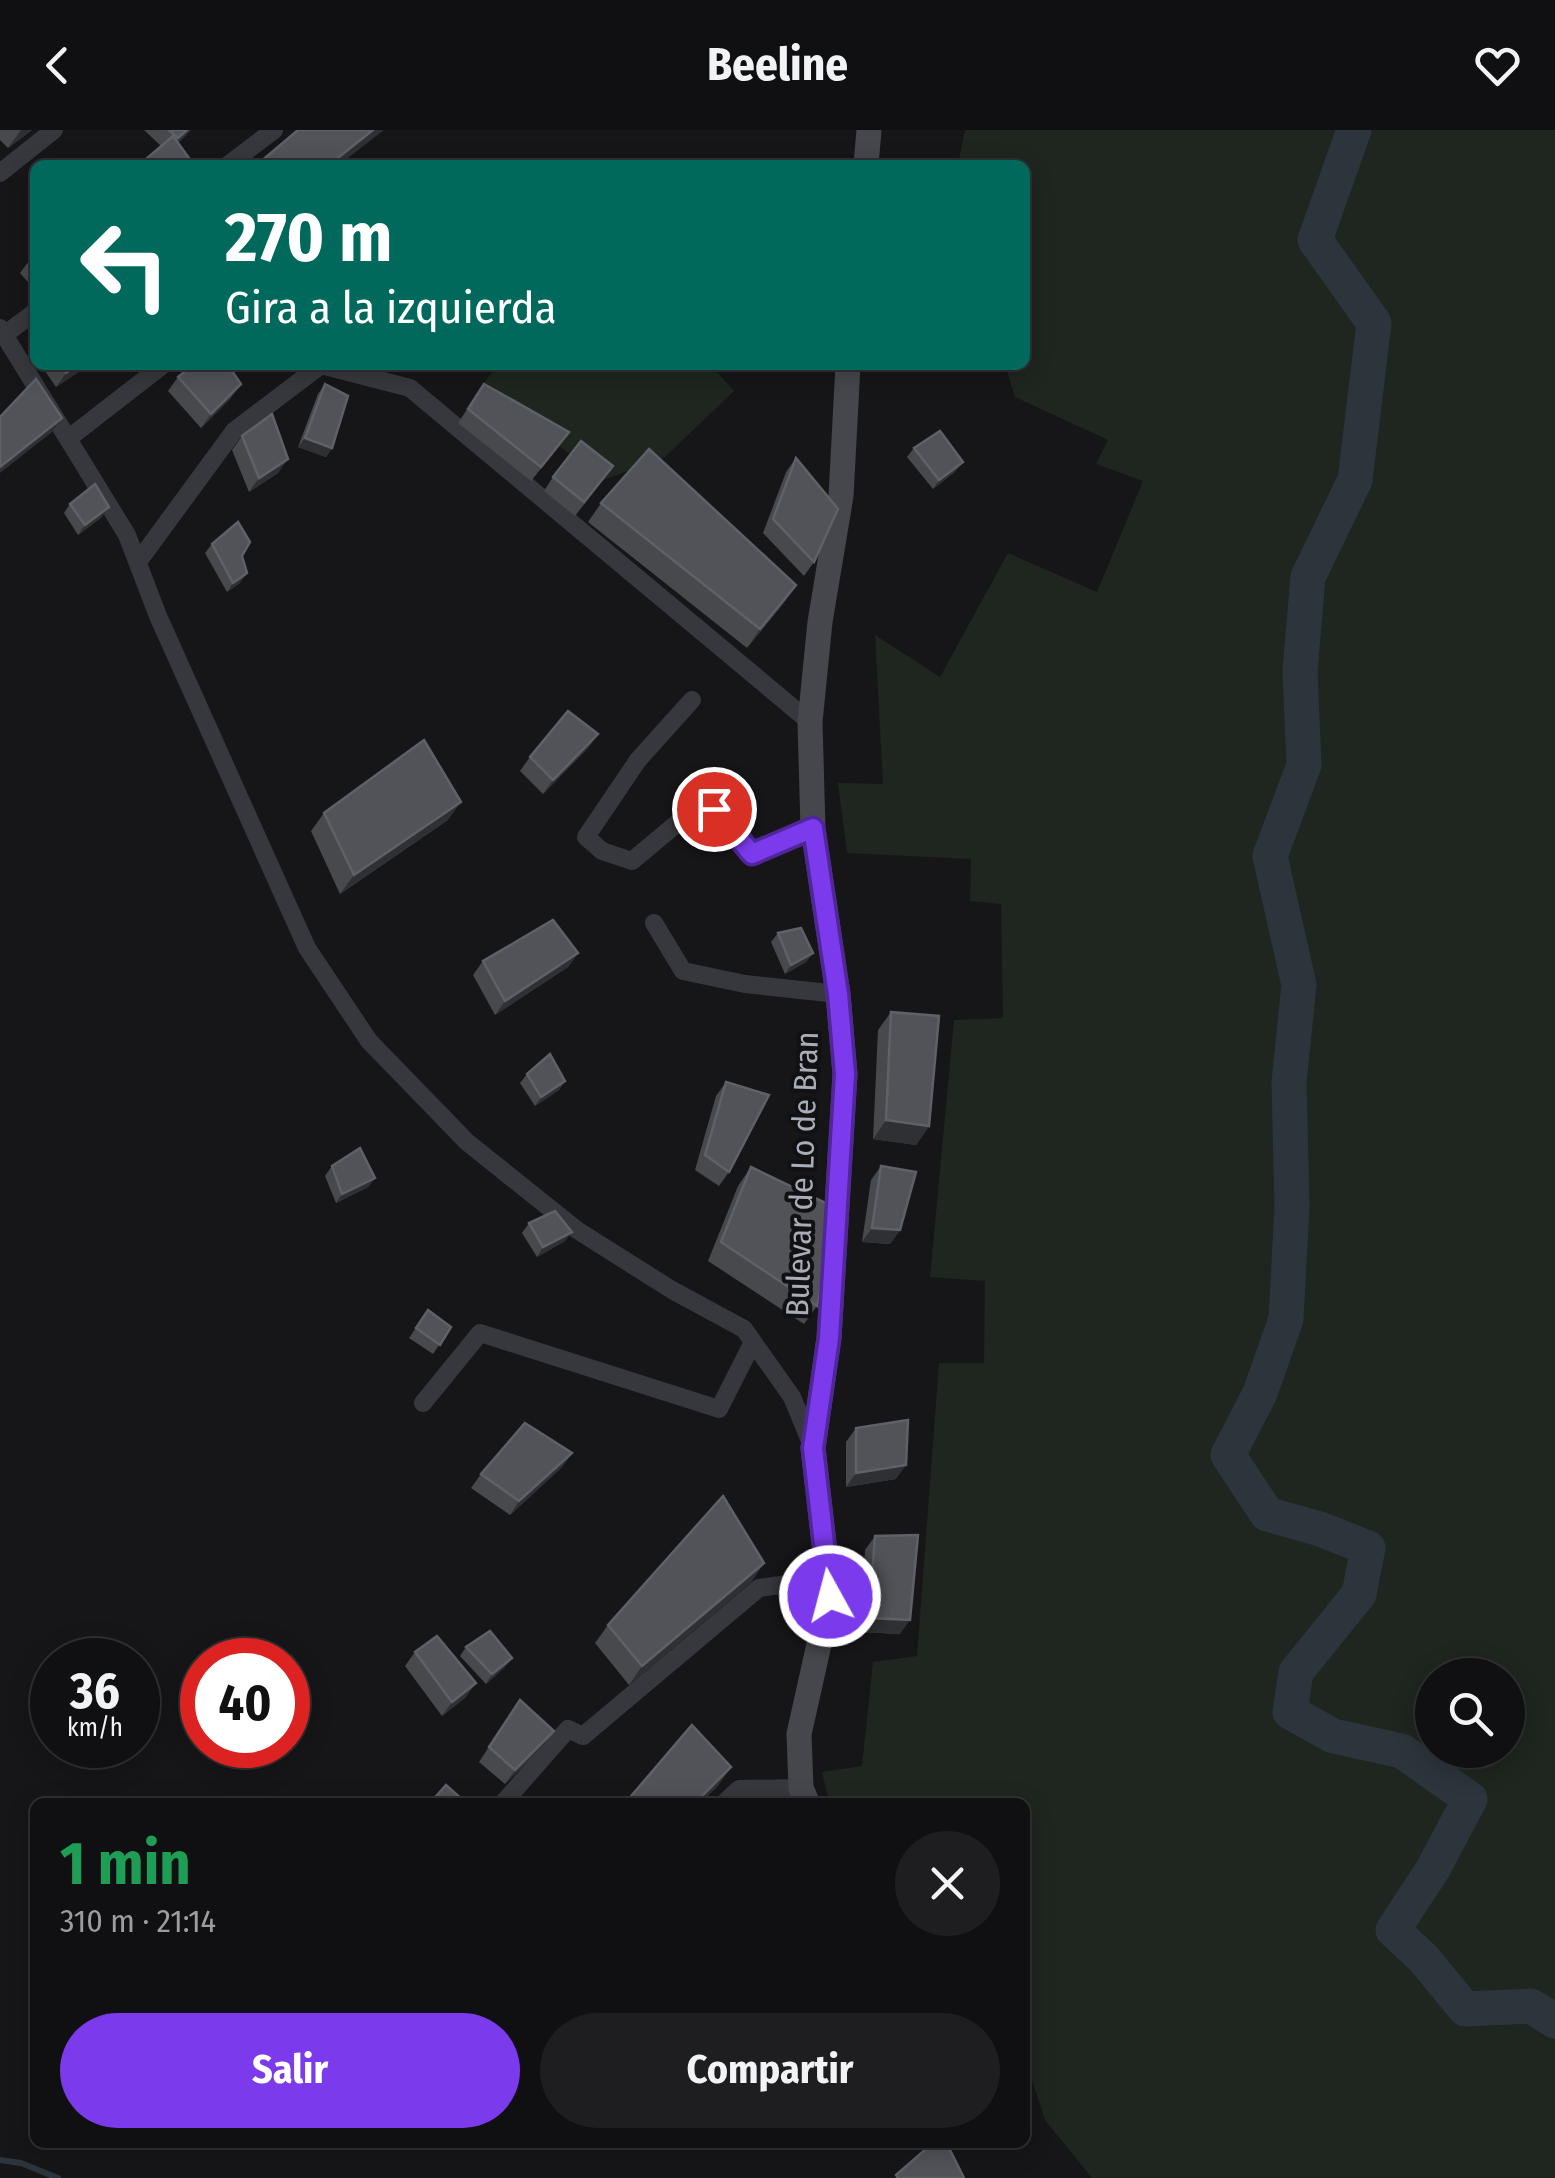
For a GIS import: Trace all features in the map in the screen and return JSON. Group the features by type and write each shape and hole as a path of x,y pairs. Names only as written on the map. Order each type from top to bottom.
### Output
{"street":[{"path":"0,173 54,130"},
{"path":"235,160 274,130"},
{"path":"866,160 869,130"},
{"path":"30,315 2,331 127,534 158,616 307,948 369,1040 467,1142 577,1230 672,1290 744,1329 792,1398 813,1448"},
{"path":"69,438 156,370"},
{"path":"138,562 234,431 315,370"},
{"path":"341,370 410,388 810,722"},
{"name":"Bulevar de Lo de Bran","path":"804,1795 799,1734 830,1596 813,1448 829,1338 845,1074 838,994 813,828 810,722 820,622 841,496 848,370"},
{"path":"692,700 638,760 586,837 602,851 632,861 693,810 714,809 752,854 813,828"},
{"path":"654,923 683,971 745,984 838,994"},
{"path":"423,1403 480,1334 719,1409 753,1342"},
{"path":"508,1798 568,1729 582,1736 759,1588 828,1578"},
{"path":"730,1798 739,1790 804,1795"}],"shaded area":[{"path":"965,130 1555,130 1555,2178 1092,2178 1045,2120 1030,2074 1030,1798 828,1798 822,1772 862,1766 873,1662 917,1656 939,1363 984,1363 985,1281 930,1277 954,1020 1003,1018 1001,904 970,901 971,859 847,853 838,783 883,784 875,635 940,677 1008,553 1097,592 1143,481 1096,464 1108,440 1015,397 1007,370 1030,370 1030,160 959,160"},
{"path":"494,370 715,370 734,391 665,457 603,480 559,446 474,398"}],"building":[{"path":"169,130 187,130 178,138"},
{"path":"298,130 373,130 335,160 265,158"},
{"path":"173,136 190,160 145,160"},
{"path":"187,370 231,370 241,384 211,414 178,377"},
{"path":"36,379 62,418 0,467 0,417"},
{"path":"325,384 348,396 332,448 305,438"},
{"path":"484,384 569,432 541,467 468,409"},
{"path":"272,414 288,459 259,478 242,436"},
{"path":"940,431 963,462 939,480 914,448"},
{"path":"581,441 613,466 584,502 553,477"},
{"path":"649,449 796,585 760,629 601,503"},
{"path":"796,458 838,509 814,562 773,519"},
{"path":"95,484 109,507 85,525 70,504"},
{"path":"238,522 250,542 242,556 247,573 233,583 212,544"},
{"path":"568,711 598,734 553,780 530,757"},
{"path":"424,740 461,802 354,875 324,813"},
{"path":"553,920 578,953 505,1001 483,961"},
{"path":"801,928 813,953 791,965 778,933"},
{"path":"891,1012 939,1016 929,1126 886,1120"},
{"path":"550,1054 565,1081 541,1097 527,1074"},
{"path":"726,1082 769,1095 729,1172 705,1155"},
{"path":"360,1148 375,1178 342,1194 332,1166"},
{"path":"881,1166 916,1172 900,1230 872,1228"},
{"path":"751,1167 838,1209 817,1306 721,1242"},
{"path":"555,1211 572,1232 543,1247 529,1223"},
{"path":"428,1310 451,1327 440,1345 416,1328"},
{"path":"908,1420 906,1465 856,1473 856,1428"},
{"path":"525,1423 572,1453 519,1501 481,1474"},
{"path":"723,1496 764,1563 642,1666 608,1625"},
{"path":"918,1535 910,1620 869,1618 875,1536"},
{"path":"490,1631 512,1658 492,1674 466,1647"},
{"path":"437,1636 476,1683 452,1702 415,1652"},
{"path":"520,1700 554,1731 515,1770 489,1747"},
{"path":"692,1725 731,1767 700,1798 629,1798"},
{"path":"446,1785 461,1798 435,1798"},
{"path":"927,2148 949,2148 964,2178 898,2178 896,2175"}],"waterway":[{"path":"1354,130 1315,240 1374,323 1355,480 1308,577 1300,671 1304,765 1270,856 1299,985 1289,1082 1292,1207 1286,1319 1260,1393 1228,1455 1267,1514 1368,1548 1359,1594 1296,1672 1290,1712 1333,1736 1402,1751 1470,1799 1433,1869 1393,1930 1424,1959 1465,2009 1531,2006 1555,2021"},
{"path":"0,2160 21,2163 58,2178"}],"route":[{"path":"714,809 752,854 813,828 838,994 845,1074 837,1224 829,1338 813,1448 830,1596"}]}
